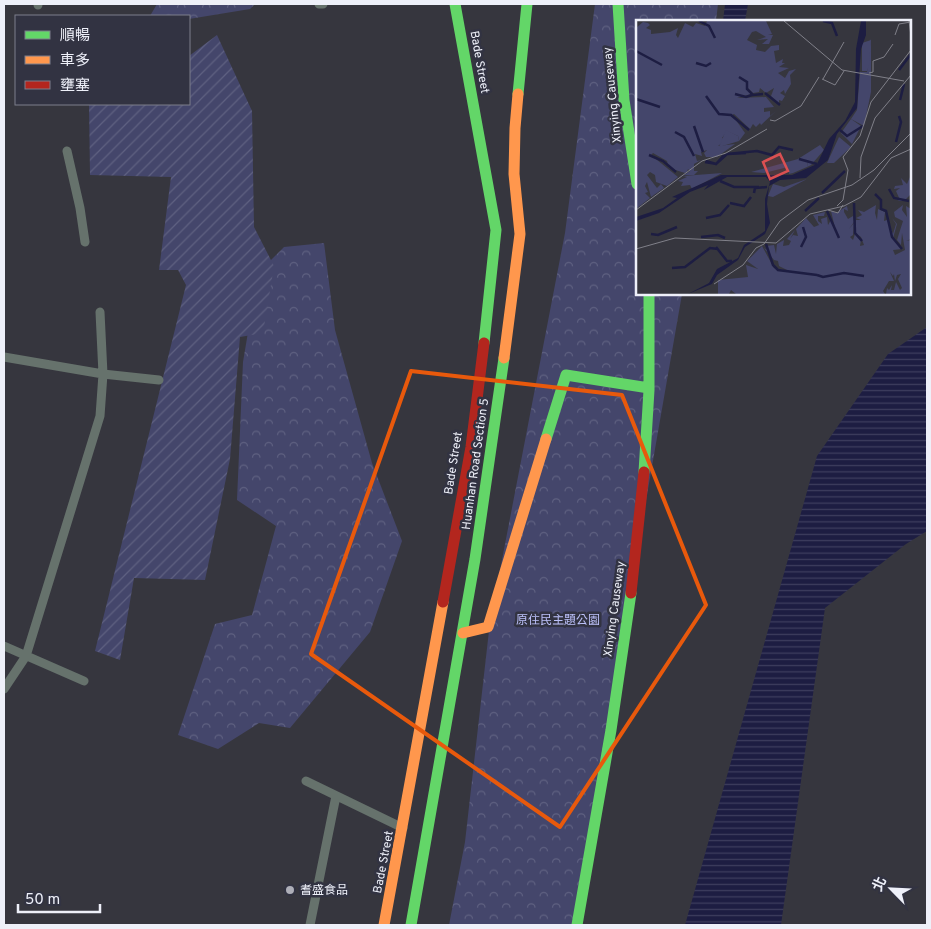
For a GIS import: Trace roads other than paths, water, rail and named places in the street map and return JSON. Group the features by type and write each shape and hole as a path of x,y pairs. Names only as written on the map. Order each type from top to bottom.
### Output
{"street":[{"name":"Bade Street","path":"384,925 471,448 496,230 456,4"},
{"name":"Huanhan Road Section 5","path":"411,925 463,633 493,441 519,243 520,234 514,174 515,128 527,4"},
{"name":"Xinying Causeway","path":"618,4 624,100 636,178"},
{"path":"67,151 80,208 85,242"},
{"name":"Xinying Causeway","path":"577,925 610,735 639,521 649,388 649,295"},
{"path":"4,689 26,656 100,416 104,374 100,312"},
{"path":"4,357 104,374 159,380"},
{"path":"463,633 488,627 566,375 649,388"},
{"path":"4,646 84,681"},
{"path":"306,781 403,828"},
{"path":"310,925 336,796"}],"place":[{"name":"耆盛食品","path":"290,890"}],"park label":[{"name":"原住民主題公園","path":"558,620"}]}
